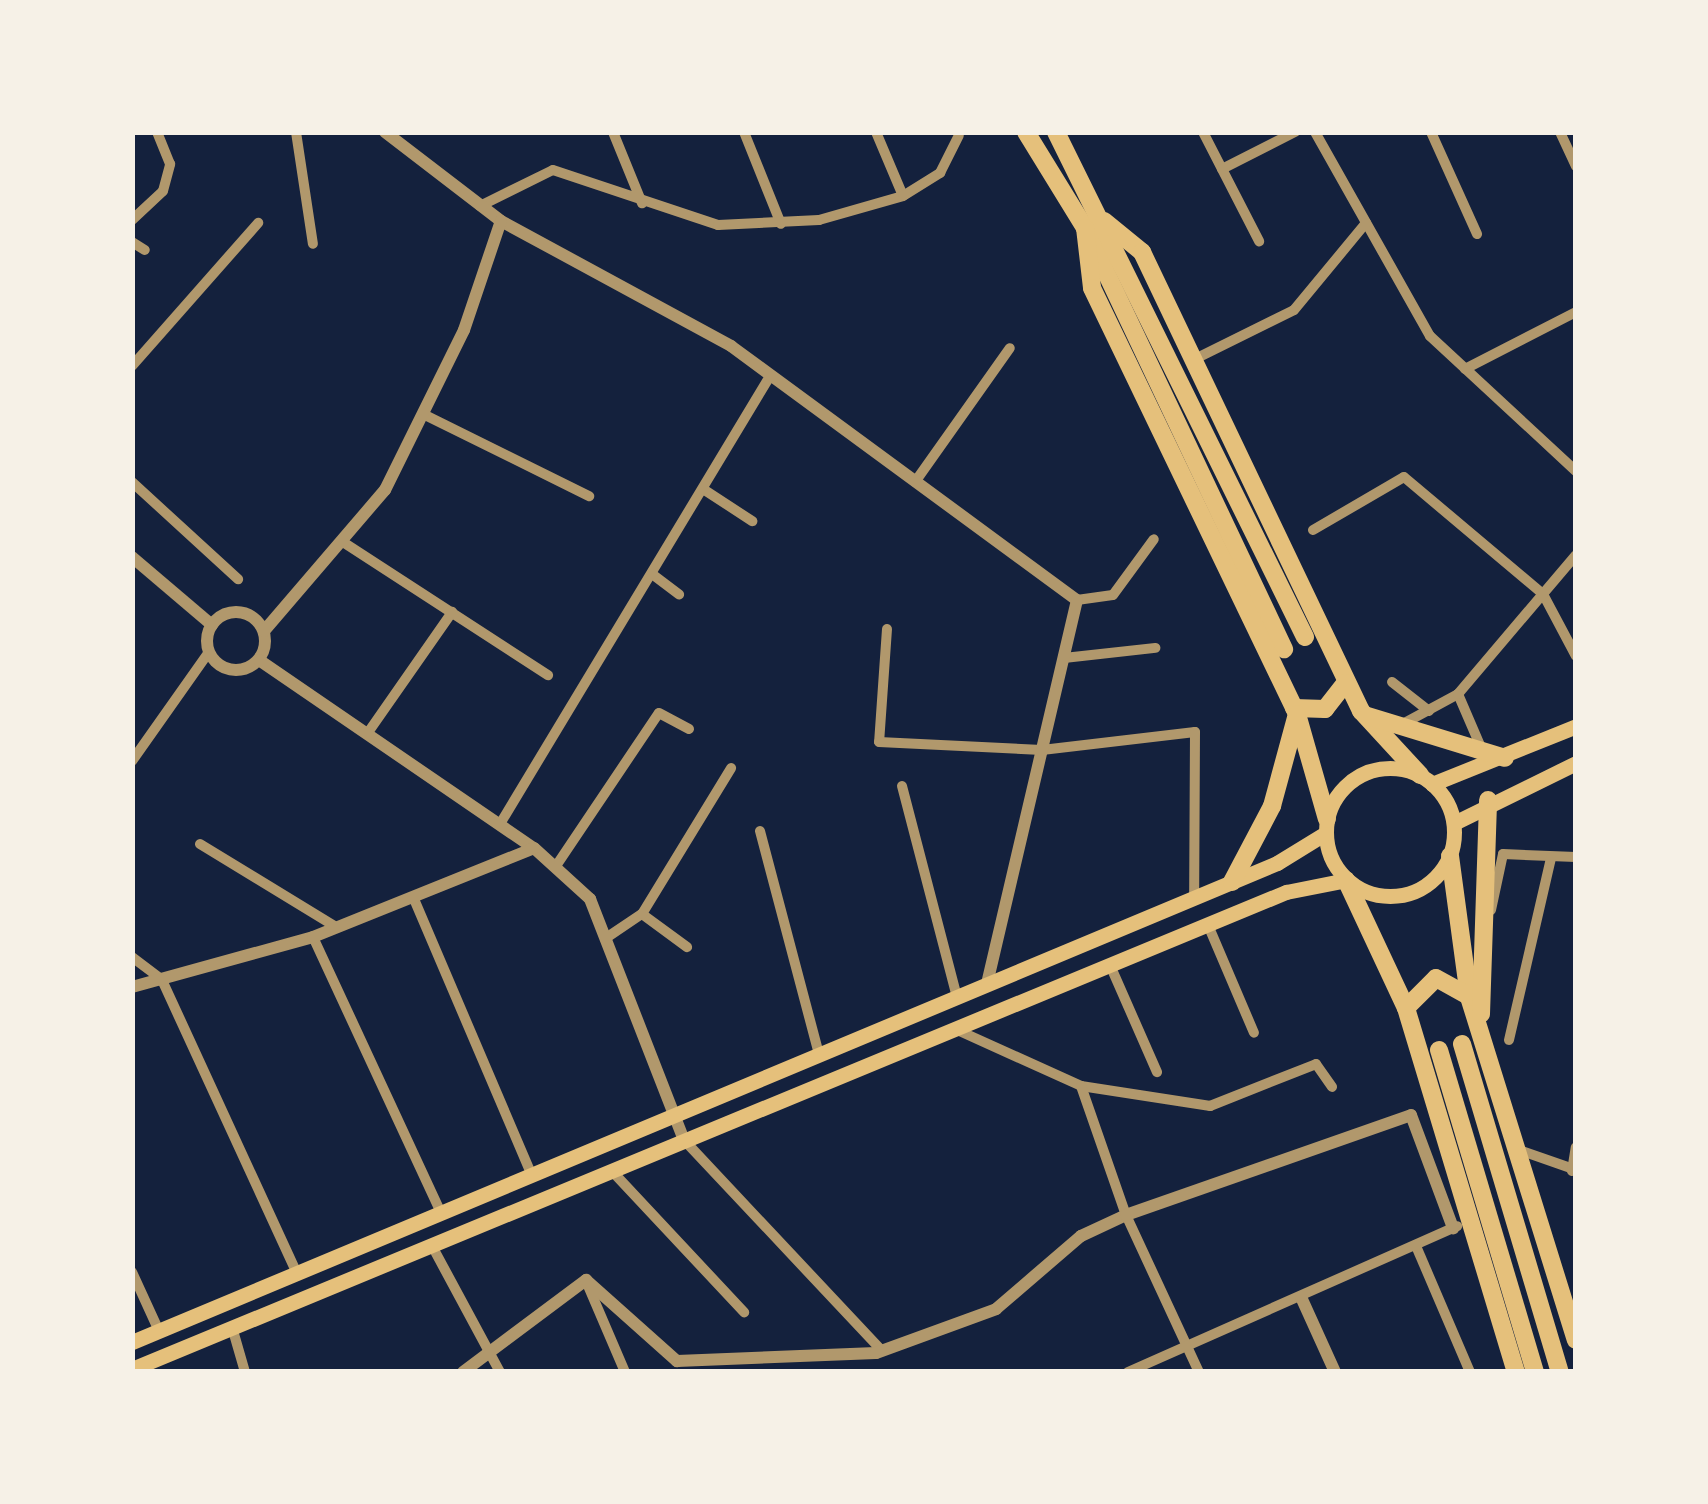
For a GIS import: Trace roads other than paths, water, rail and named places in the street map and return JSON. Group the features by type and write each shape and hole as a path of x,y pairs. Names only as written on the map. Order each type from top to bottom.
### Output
{"highway":[{"path":"1026,132 1085,228 1284,649"},
{"path":"1056,132 1104,221 1305,637"},
{"path":"1104,221 1142,252 1360,711 1426,780"},
{"path":"1085,228 1092,288 1296,711 1326,826"},
{"path":"1296,711 1325,708 1346,683"},
{"path":"1232,882 1272,806 1296,711"},
{"path":"1360,711 1391,730 1505,758"},
{"path":"1480,1025 1488,800"},
{"path":"1450,856 1469,997 1576,1340"},
{"path":"1346,880 1406,1008 1516,1372"},
{"path":"1406,1008 1436,978 1469,997"},
{"path":"1462,1044 1560,1372"},
{"path":"1439,1050 1535,1372"}],"main road":[{"path":"132,1342 1232,882 1326,826 1338,794 1367,772 1426,780 1505,758 1576,726"},
{"path":"1454,823 1488,800 1576,763"},
{"path":"1326,826 1346,880 1379,896 1407,895 1450,856 1454,823 1426,780"},
{"path":"132,1368 152,1366 232,1327 1208,925 1346,880"}],"street":[{"path":"132,220 163,192 170,164 157,132"},
{"path":"296,132 312,244"},
{"path":"385,132 501,220 642,294 770,376 1077,600 1113,595 1154,539"},
{"path":"613,132 642,202"},
{"path":"744,132 780,224"},
{"path":"876,132 903,196"},
{"path":"1204,132 1259,241"},
{"path":"1222,168 1294,132"},
{"path":"1316,132 1430,336 1576,471"},
{"path":"1431,132 1477,234"},
{"path":"1560,132 1576,166"},
{"path":"480,206 553,170 718,225 780,224 903,196 940,172 959,135"},
{"path":"259,660 264,631 346,544 428,416 501,220"},
{"path":"132,366 258,223"},
{"path":"1195,359 1294,310 1366,223"},
{"path":"132,242 145,250"},
{"path":"1465,369 1576,312"},
{"path":"915,482 1010,348"},
{"path":"500,824 770,376"},
{"path":"428,416 590,496"},
{"path":"1312,530 1404,478 1543,594 1576,656"},
{"path":"132,482 238,579"},
{"path":"703,489 752,521"},
{"path":"346,544 548,676"},
{"path":"1391,730 1458,694 1576,555"},
{"path":"132,557 212,625"},
{"path":"652,574 680,594"},
{"path":"987,984 1077,600"},
{"path":"212,625 244,612 264,631"},
{"path":"367,734 452,612"},
{"path":"132,761 209,652 212,625"},
{"path":"887,628 879,742 1042,750 1195,732 1194,898"},
{"path":"1064,658 1155,648"},
{"path":"209,652 232,670 259,660"},
{"path":"259,660 556,866 610,936 684,1140 882,1351"},
{"path":"1392,682 1429,711"},
{"path":"1458,694 1484,754"},
{"path":"556,866 659,713 690,729"},
{"path":"610,936 642,914 731,768"},
{"path":"902,786 957,997"},
{"path":"760,831 819,1055"},
{"path":"200,844 336,927"},
{"path":"132,987 313,937 534,848"},
{"path":"1483,944 1503,854 1576,857"},
{"path":"1509,1040 1550,858"},
{"path":"414,899 532,1174"},
{"path":"642,914 687,948"},
{"path":"1208,925 1254,1033"},
{"path":"313,937 441,1213"},
{"path":"132,957 162,980 297,1273"},
{"path":"1110,965 1156,1072"},
{"path":"955,1029 1081,1086 1210,1106 1316,1064 1332,1087"},
{"path":"1081,1086 1126,1215 1200,1372"},
{"path":"586,1280 677,1360 882,1351 996,1309 1081,1236 1126,1215 1410,1115 1453,1228"},
{"path":"1519,1150 1574,1170 1576,1147"},
{"path":"610,1170 744,1312"},
{"path":"1128,1372 1416,1246 1471,1218"},
{"path":"431,1244 500,1372"},
{"path":"1416,1246 1470,1372"},
{"path":"132,1272 159,1330"},
{"path":"463,1372 487,1346 586,1280"},
{"path":"586,1280 626,1372"},
{"path":"1301,1297 1335,1372"},
{"path":"232,1327 245,1372"},
{"path":"772,1357 778,1372"}]}
